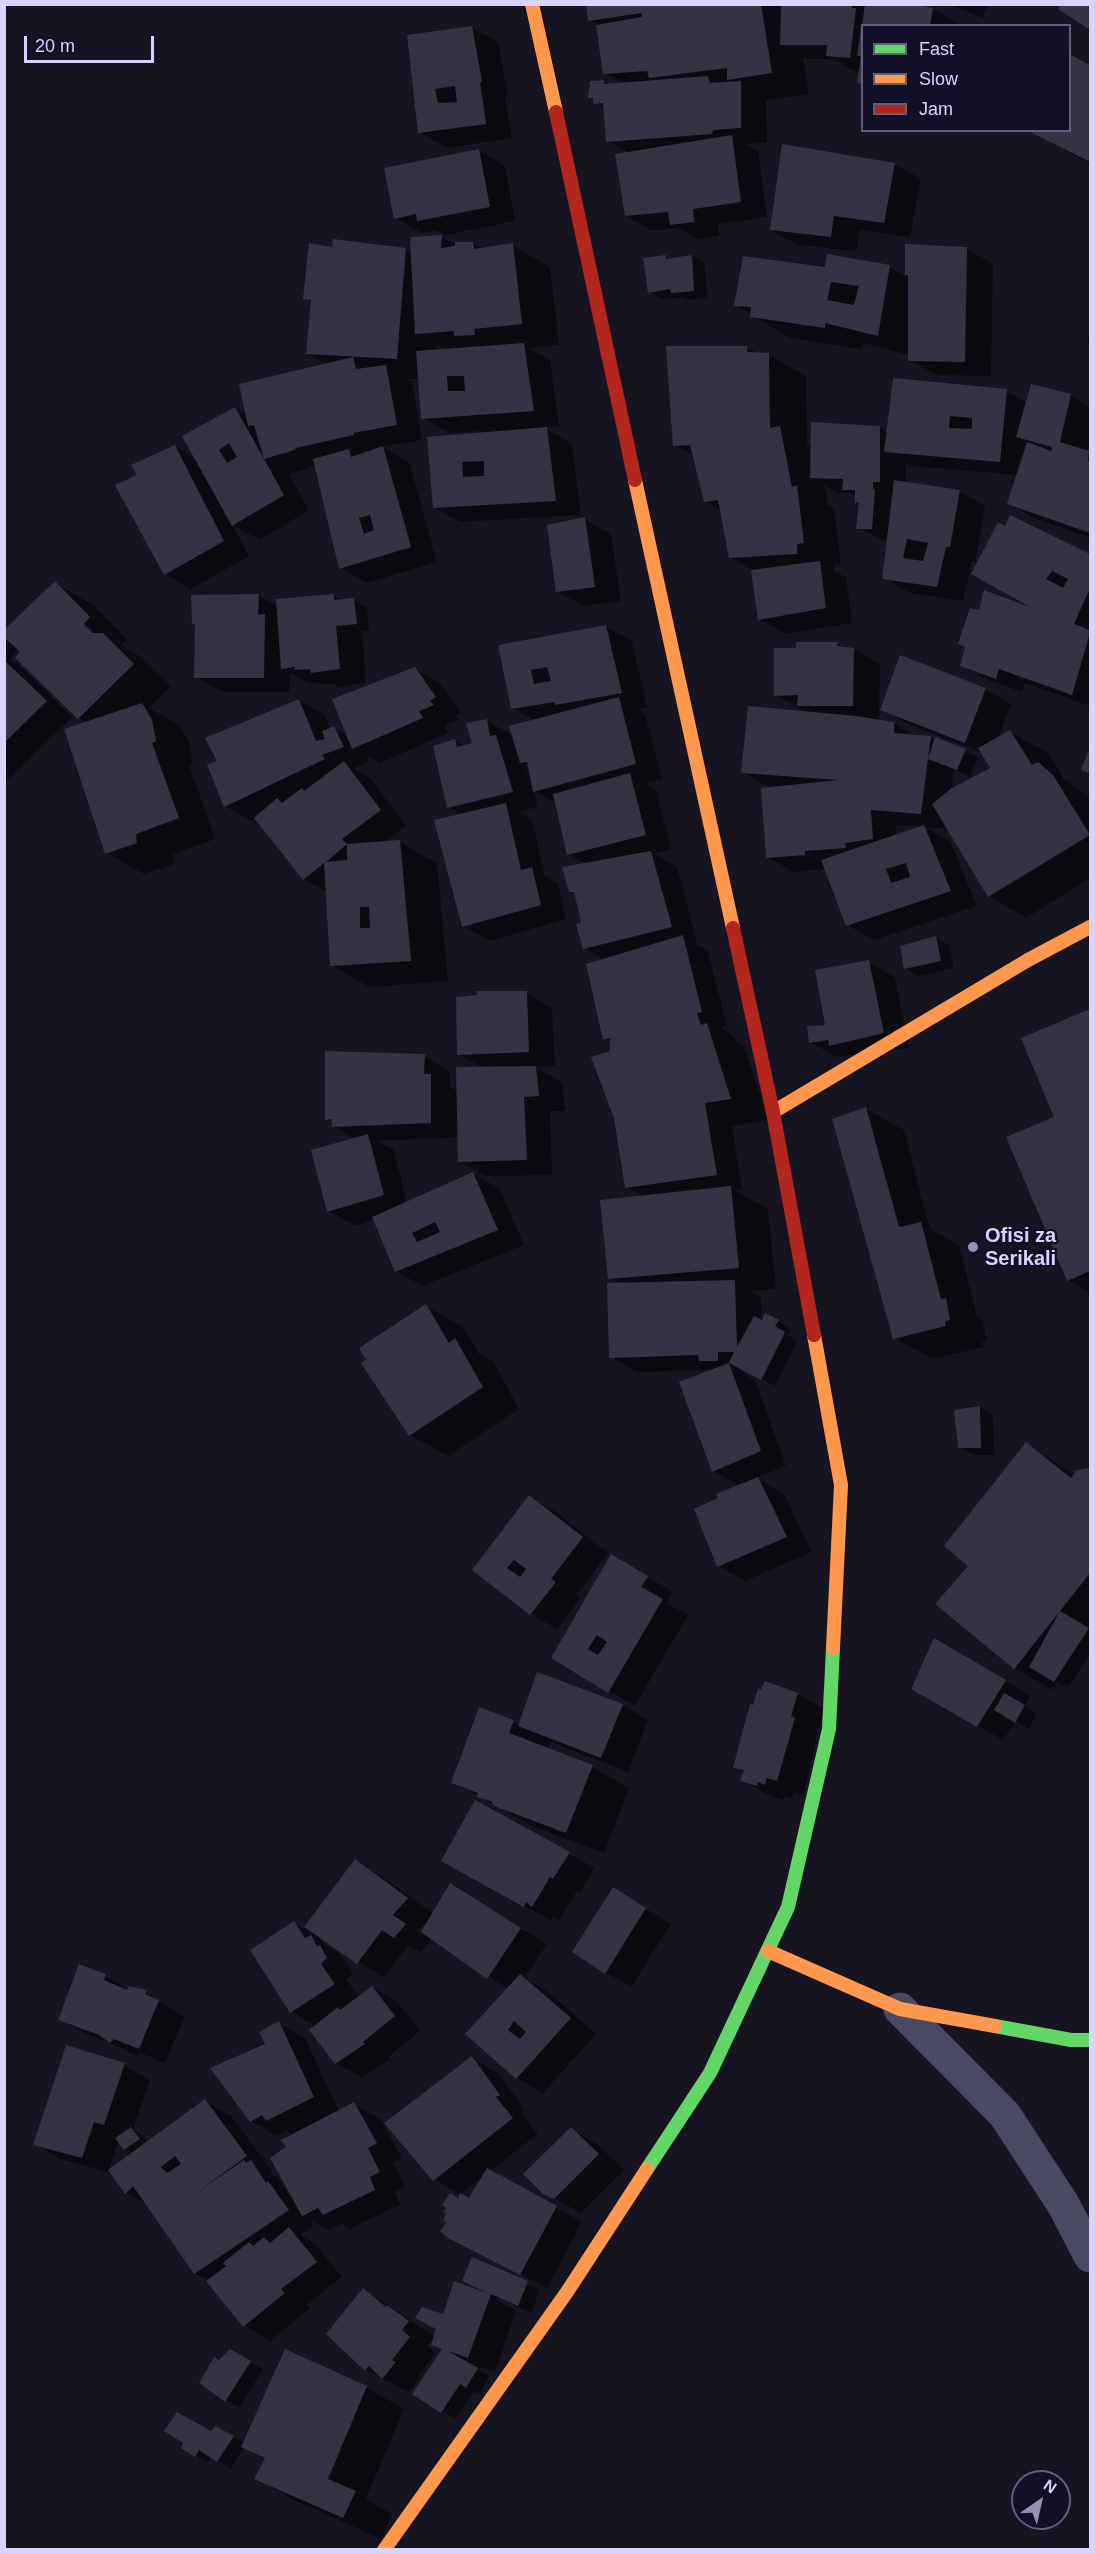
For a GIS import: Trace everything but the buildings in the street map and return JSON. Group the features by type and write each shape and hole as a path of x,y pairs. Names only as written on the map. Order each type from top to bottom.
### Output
{"main road":[{"path":"384,2550 567,2292 710,2073 788,1907 829,1729 841,1485 773,1112 532,4"},
{"path":"773,1112 1028,960 1090,927"},
{"path":"768,1951 900,2009 1071,2040 1090,2040"}],"street":[{"path":"900,2009 1005,2115 1063,2204 1090,2256"}],"traffic: fast":[{"path":"647,2169 710,2073 788,1907 829,1729 833,1648"},
{"path":"995,2026 1071,2040 1090,2040"}],"traffic: slow":[{"path":"532,4 556,112"},
{"path":"635,480 733,928"},
{"path":"773,1112 1028,960 1090,927"},
{"path":"814,1335 841,1485 833,1648"},
{"path":"768,1951 900,2009 995,2026"},
{"path":"384,2550 567,2292 647,2169"}],"traffic: jam":[{"path":"556,112 635,480"},
{"path":"733,928 773,1112 814,1335"}],"place":[{"name":"Ofisi za Serikali","path":"973,1247"}]}
